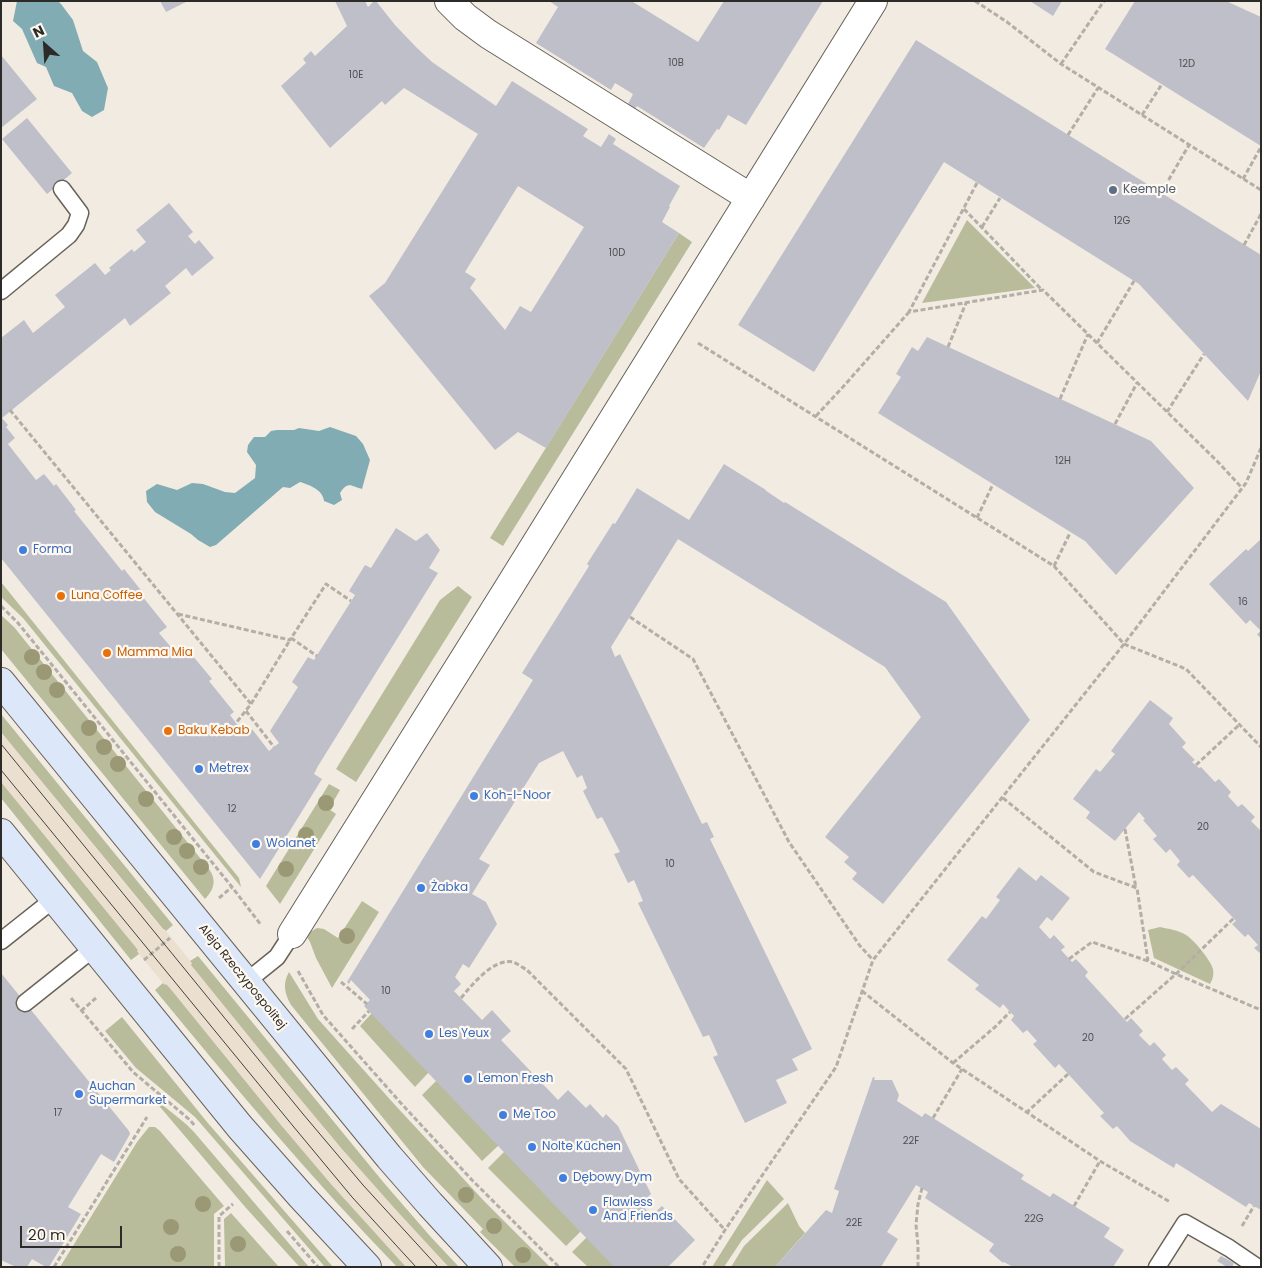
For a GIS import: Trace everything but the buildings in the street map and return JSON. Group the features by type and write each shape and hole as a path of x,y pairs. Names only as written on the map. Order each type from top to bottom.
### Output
{"street":[{"path":"449,1 465,17 488,34 751,198"},
{"path":"292,934 874,1"},
{"name":"Aleja Rzeczypospolitej","path":"1,682 400,1170 488,1267"},
{"path":"1,833 240,1127 367,1267"}],"lane":[{"path":"1,291 69,235 76,225 80,213 62,189"},
{"path":"1,941 54,899"},
{"path":"246,982 277,957 292,934"},
{"path":"25,1003 94,948"},
{"path":"1157,1267 1185,1223 1229,1248 1257,1267"}],"path":[{"path":"975,1 1007,22 1061,64 1261,190"},
{"path":"1061,64 1104,1"},
{"path":"1142,115 1162,84"},
{"path":"1068,135 1098,88"},
{"path":"1161,193 1189,144"},
{"path":"1243,178 1261,147"},
{"path":"816,416 909,312 978,183"},
{"path":"982,227 1000,198"},
{"path":"964,209 1242,488"},
{"path":"1244,245 1261,214"},
{"path":"1097,343 1134,281"},
{"path":"909,312 1043,290"},
{"path":"948,347 967,302"},
{"path":"1060,399 1088,334"},
{"path":"690,338 1054,566 1124,644 1186,669 1261,747"},
{"path":"1167,412 1204,354"},
{"path":"1115,424 1137,383"},
{"path":"10,410 252,704"},
{"path":"702,1267 836,1067 873,960 1124,644 1246,483 1261,448"},
{"path":"1258,455 1261,459"},
{"path":"977,518 993,484"},
{"path":"1054,566 1070,533"},
{"path":"236,723 252,704 290,639 326,584 351,601"},
{"path":"178,614 290,639 317,656"},
{"path":"630,617 692,659 789,842 860,946 873,960"},
{"path":"246,711 274,747"},
{"path":"1196,765 1239,725"},
{"path":"1003,798 1094,872 1137,888"},
{"path":"1125,829 1137,888 1148,961"},
{"path":"1125,1019 1176,974 1234,918"},
{"path":"139,963 175,934"},
{"path":"1070,959 1092,942 1148,961 1261,1010"},
{"path":"461,998 479,977 497,965 506,962 515,963 527,970 626,1069 679,1179 725,1230"},
{"path":"56,978 133,1072 197,1128"},
{"path":"341,982 367,1004"},
{"path":"862,991 953,1063 1100,1161 1178,1207 1185,1223"},
{"path":"81,1010 99,996"},
{"path":"352,1029 368,1011"},
{"path":"953,1063 1010,1012"},
{"path":"933,1118 962,1069"},
{"path":"1026,1112 1068,1074"},
{"path":"54,1267 147,1116"},
{"path":"1074,1206 1100,1161"},
{"path":"918,1267 916,1225 922,1188"},
{"path":"219,1267 219,1216 233,1204"},
{"path":"1241,1229 1254,1206"},
{"path":"281,1224 318,1267"}],"shaded area":[{"path":"1,732 162,929 166,931 192,963 191,965 309,1109 396,1210 449,1267 406,1267 281,1125 169,987 163,983 139,954 138,950 1,782"}],"green space":[{"path":"967,220 1035,288 922,303"},
{"path":"679,233 692,242 503,546 490,538"},
{"path":"1,582 239,878 241,887 23,618 1,597"},
{"path":"458,586 472,597 356,782 336,769 440,600"},
{"path":"1,615 14,627 209,869 214,881 211,892 205,899 1,649"},
{"path":"1,714 173,925 166,931 1,732"},
{"path":"1,782 138,950 139,954 131,960 1,798"},
{"path":"329,784 340,790 329,809 336,814 280,904 266,886"},
{"path":"362,901 379,912 332,988 307,937 310,932 317,928 324,929 338,938"},
{"path":"1160,927 1183,933 1197,945 1209,960 1213,969 1210,984 1154,958 1148,930"},
{"path":"198,956 384,1183 459,1267 449,1267 444,1262 342,1149 191,965 190,961"},
{"path":"289,972 318,1019 485,1202 550,1267 515,1267 480,1232 483,1229 423,1167 291,1005 285,989"},
{"path":"163,983 169,987 331,1184 406,1267 397,1267 334,1200 243,1096 155,990"},
{"path":"372,1013 429,1072 415,1087 360,1026"},
{"path":"122,1017 207,1122 333,1267 325,1267 195,1117 136,1068 105,1031"},
{"path":"437,1080 499,1145 482,1161 422,1095"},
{"path":"149,1094 194,1132 309,1267 300,1267 295,1262 246,1208"},
{"path":"149,1127 155,1127 160,1131 224,1206 214,1214 214,1267 60,1267 137,1142"},
{"path":"505,1151 581,1231 566,1246 488,1168"},
{"path":"767,1180 784,1199 742,1240 724,1267 712,1267"},
{"path":"788,1203 799,1226 805,1233 775,1267 731,1267 744,1246"},
{"path":"231,1213 279,1267 225,1267 224,1219"},
{"path":"587,1237 616,1267 588,1267 572,1252"}],"water":[{"path":"17,1 58,1 61,4 73,20 83,51 97,62 108,88 104,110 92,117 82,111 72,93 54,86 46,67 37,63 22,29 13,21"},
{"path":"330,427 356,436 363,444 370,460 362,489 349,485 345,487 340,493 342,500 334,505 324,501 319,491 304,483 300,482 290,488 283,487 216,545 210,547 155,512 147,502 146,491 157,484 177,490 192,483 203,484 225,492 235,493 255,478 256,465 247,452 248,445 254,437 265,437 271,431 277,430 294,430 299,428 319,431"}],"tram line":[{"path":"1,744 303,1114 363,1185 438,1267"},
{"path":"1,770 352,1197 416,1267"}],"place":[{"name":"Keemple","path":"1113,190"},
{"name":"Forma","path":"23,550"},
{"name":"Luna Coffee","path":"61,596"},
{"name":"Mamma Mia","path":"107,653"},
{"name":"Baku Kebab","path":"168,731"},
{"name":"Metrex","path":"199,769"},
{"name":"Koh-I-Noor","path":"474,796"},
{"name":"Wolanet","path":"256,844"},
{"name":"Żabka","path":"421,888"},
{"name":"Les Yeux","path":"429,1034"},
{"name":"Lemon Fresh","path":"468,1079"},
{"name":"Auchan Supermarket","path":"79,1094"},
{"name":"Me Too","path":"503,1115"},
{"name":"Nolte Küchen","path":"532,1147"},
{"name":"Dębowy Dym","path":"563,1178"},
{"name":"Flawless And Friends","path":"593,1210"}]}
